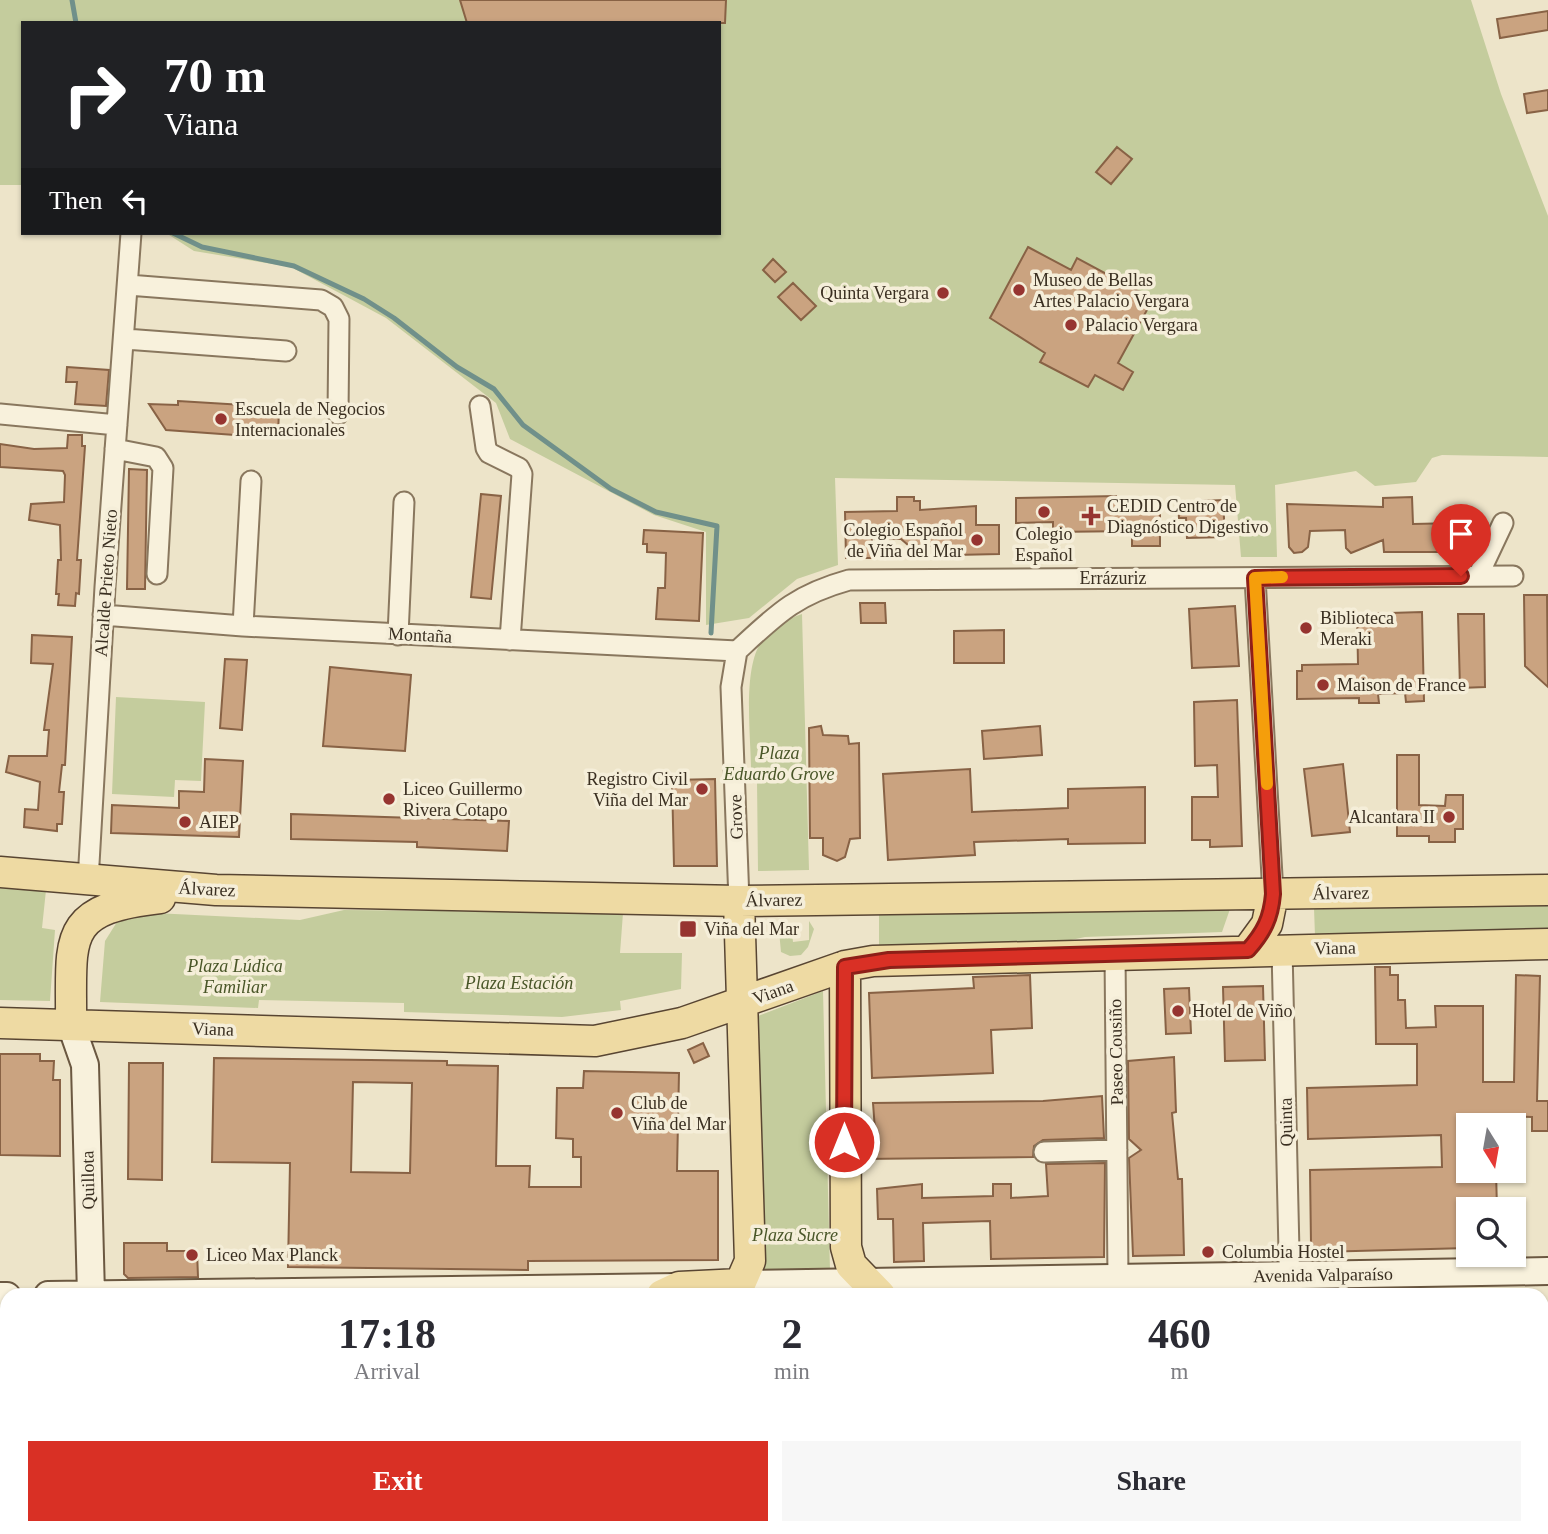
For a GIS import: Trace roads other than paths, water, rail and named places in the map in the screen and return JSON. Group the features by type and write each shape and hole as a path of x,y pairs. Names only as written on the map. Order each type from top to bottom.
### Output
{"main road":[{"name":"Álvarez","path":"0,872 216,890 739,901 1548,890"},
{"path":"71,1025 72,949 83,926 99,910 121,903 216,890"},
{"path":"1248,950 1267,924 1273,894"},
{"path":"739,901 740,1003 750,1261 740,1284"},
{"name":"Viana","path":"0,1023 595,1041 655,1031 845,967 873,961 1548,944"},
{"path":"845,967 846,1247 851,1265 872,1288"},
{"name":"Avenida Valparaíso","path":"701,1288 740,1284"}],"street":[{"name":"Alcalde Prieto Nieto","path":"88,881 103,615 131,235"},
{"path":"128,285 321,300 333,307 339,319 338,414"},
{"path":"125,339 286,351"},
{"path":"480,406 486,449 520,468 522,474 510,640"},
{"path":"0,414 117,425"},
{"path":"115,449 156,457 163,468 157,574"},
{"path":"243,626 251,481"},
{"path":"398,635 404,502"},
{"path":"1478,576 1503,523"},
{"name":"Errázuriz","path":"737,651 786,606 819,588 849,580 1513,576"},
{"path":"1255,578 1273,894"},
{"name":"Montaña","path":"103,615 398,635 737,651"},
{"name":"Grove","path":"737,651 731,687 739,901"},
{"name":"Quinta","path":"1283,949 1289,1285"},
{"name":"Paseo Cousiño","path":"1115,954 1118,1278"},
{"name":"Quillota","path":"71,1025 85,1065 90,1288"},
{"path":"85,1065 107,1026"},
{"path":"1044,1152 1117,1150"},
{"name":"Avenida Valparaíso","path":"895,1288 1118,1278 1289,1285 1548,1271"},
{"name":"Avenida Valparaíso","path":"740,1284 846,1288"}],"waterway":[{"path":"72,0 76,21"},
{"path":"177,235 202,247 294,266 364,299 394,318 457,367 494,389 523,425 611,489 656,512 717,526 711,633"}],"place":[{"name":"Museo de Bellas Artes Palacio Vergara","path":"1019,290"},
{"name":"Quinta Vergara","path":"943,293"},
{"name":"Palacio Vergara","path":"1071,325"},
{"name":"Escuela de Negocios Internacionales","path":"221,419"},
{"name":"Colegio Español","path":"1044,512"},
{"name":"CEDID Centro de Diagnóstico Digestivo","path":"1091,516"},
{"name":"Colegio Español de Viña del Mar","path":"977,540"},
{"name":"Biblioteca Meraki","path":"1306,628"},
{"name":"Maison de France","path":"1323,685"},
{"name":"Registro Civil Viña del Mar","path":"702,789"},
{"name":"Liceo Guillermo Rivera Cotapo","path":"389,799"},
{"name":"Alcantara II","path":"1449,817"},
{"name":"AIEP","path":"185,822"},
{"name":"Viña del Mar","path":"688,929"},
{"name":"Hotel de Viño","path":"1178,1011"},
{"name":"Club de Viña del Mar","path":"617,1113"},
{"name":"Columbia Hostel","path":"1208,1252"},
{"name":"Liceo Max Planck","path":"192,1255"}],"park label":[{"name":"Plaza Eduardo Grove","path":"779,763"},
{"name":"Plaza Lúdica Familiar","path":"235,976"},
{"name":"Plaza Estación","path":"519,983"},
{"name":"Plaza Sucre","path":"795,1235"}]}
